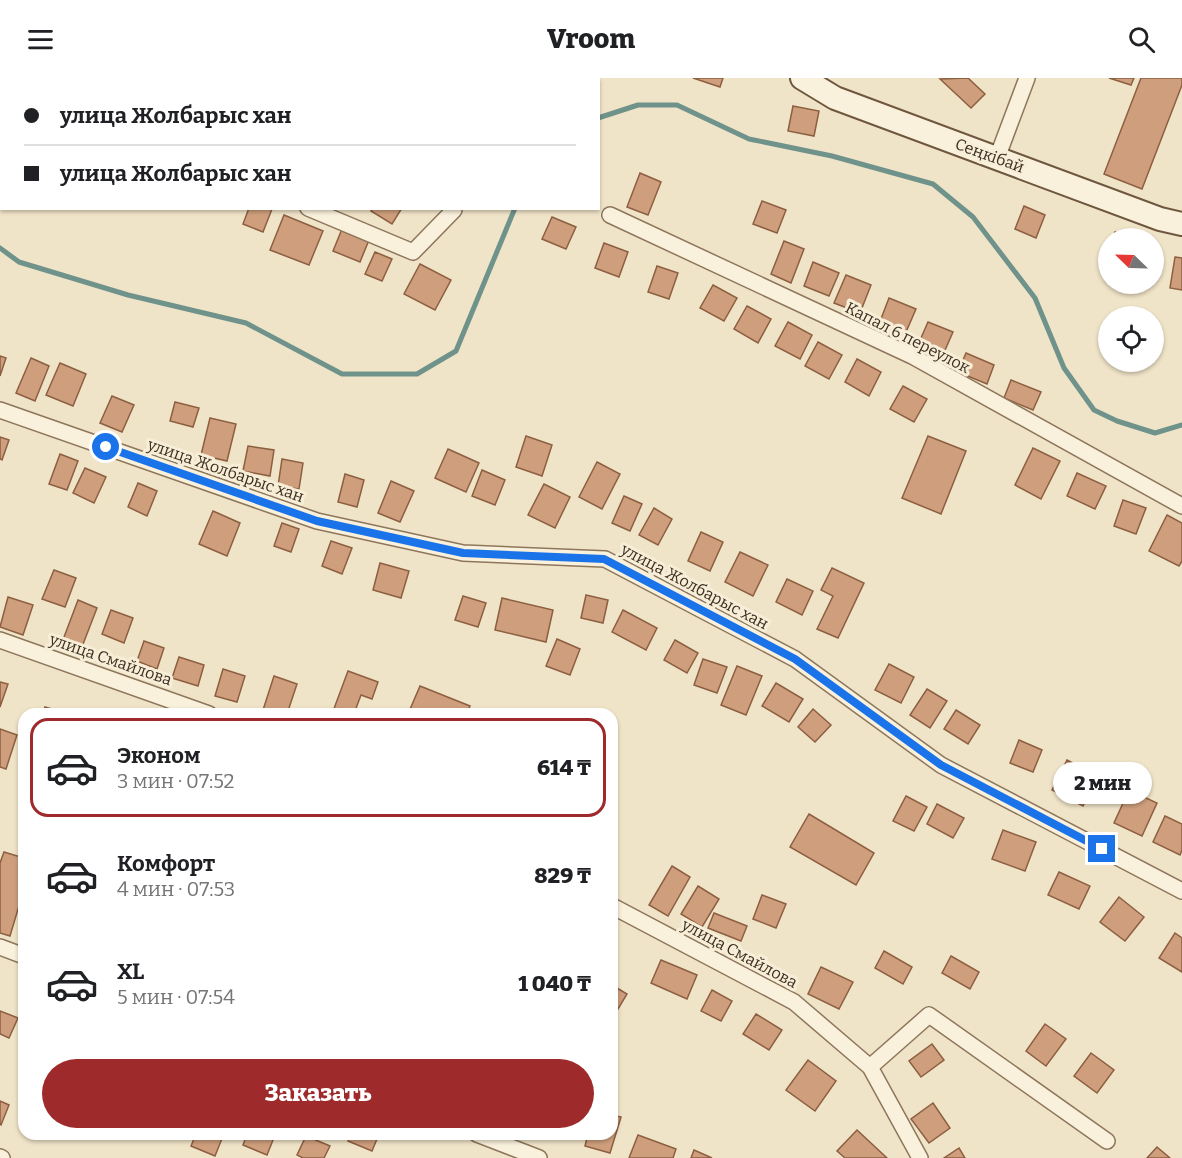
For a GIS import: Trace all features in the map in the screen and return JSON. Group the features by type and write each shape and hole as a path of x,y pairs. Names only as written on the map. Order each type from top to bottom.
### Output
{"street":[{"name":"Сеңкібай","path":"802,78 835,98 1160,219 1182,224"},
{"path":"997,158 1027,78"},
{"path":"310,210 413,252 454,210"},
{"name":"Капал 6 переулок","path":"610,215 912,356 1182,506"},
{"name":"улица Жолбарыс хан","path":"0,410 317,521 463,553 604,559 795,659 941,765 1182,891"},
{"name":"улица Смайлова","path":"0,640 192,708"},
{"name":"улица Смайлова","path":"618,909 794,1002 870,1067 920,1158"},
{"path":"0,947 18,954"},
{"path":"870,1067 929,1015 1107,1141"},
{"path":"492,1140 539,1158"}],"building":[{"path":"693,78 723,78 720,87"},
{"path":"968,78 985,94 971,108 940,79"},
{"path":"1109,78 1134,78 1131,85"},
{"path":"1141,78 1182,78 1182,85 1142,189 1104,174"},
{"path":"793,106 819,111 814,136 788,131"},
{"path":"640,173 661,182 648,215 627,207"},
{"path":"762,201 786,210 777,233 753,224"},
{"path":"1024,206 1045,215 1036,238 1015,229"},
{"path":"248,210 272,210 263,232 243,224"},
{"path":"372,210 401,210 392,224"},
{"path":"284,215 323,231 309,265 270,250"},
{"path":"552,217 576,227 566,249 542,239"},
{"path":"342,229 369,240 360,262 333,251"},
{"path":"784,241 804,249 791,283 771,274"},
{"path":"604,243 628,252 619,277 595,268"},
{"path":"375,252 392,259 382,281 365,274"},
{"path":"1175,257 1182,258 1182,290 1170,288"},
{"path":"813,262 839,273 829,296 804,286"},
{"path":"420,264 451,280 435,310 404,294"},
{"path":"657,266 678,273 669,299 648,292"},
{"path":"846,275 871,285 860,313 834,303"},
{"path":"713,285 737,298 724,321 700,308"},
{"path":"889,298 916,309 903,339 877,329"},
{"path":"747,306 771,319 758,343 734,329"},
{"path":"788,322 812,335 800,359 775,346"},
{"path":"928,322 953,332 942,357 917,347"},
{"path":"818,342 842,355 829,379 805,366"},
{"path":"966,353 994,365 987,384 958,372"},
{"path":"0,356 6,358 0,376"},
{"path":"31,358 49,366 35,401 16,393"},
{"path":"857,359 881,372 869,396 845,382"},
{"path":"60,363 86,374 73,406 46,395"},
{"path":"1011,380 1041,392 1033,410 1004,398"},
{"path":"903,386 927,399 914,422 890,409"},
{"path":"112,396 134,405 122,432 100,423"},
{"path":"175,402 199,408 193,427 170,421"},
{"path":"210,418 236,424 227,461 201,455"},
{"path":"526,436 552,445 542,476 516,467"},
{"path":"928,436 966,451 941,514 902,498"},
{"path":"0,437 9,440 2,460 0,459"},
{"path":"248,446 274,450 270,476 243,471"},
{"path":"1033,448 1060,461 1041,499 1015,485"},
{"path":"448,449 479,463 466,492 435,478"},
{"path":"60,454 78,461 67,490 49,484"},
{"path":"282,459 303,463 299,489 278,486"},
{"path":"597,462 620,474 602,509 579,497"},
{"path":"85,468 106,477 94,503 73,493"},
{"path":"482,470 505,480 495,505 472,496"},
{"path":"1077,473 1106,486 1095,509 1067,496"},
{"path":"345,474 364,480 357,507 338,502"},
{"path":"391,481 414,491 400,522 378,513"},
{"path":"138,483 157,491 147,516 128,507"},
{"path":"544,484 570,497 555,528 528,515"},
{"path":"624,496 642,504 630,531 612,523"},
{"path":"1123,500 1146,508 1136,534 1114,526"},
{"path":"654,508 672,519 658,545 639,535"},
{"path":"213,511 240,523 227,556 199,544"},
{"path":"1167,515 1182,523 1182,561 1179,566 1149,551"},
{"path":"282,523 299,529 291,552 274,546"},
{"path":"701,532 723,542 710,571 688,561"},
{"path":"331,541 352,548 342,574 322,566"},
{"path":"740,552 768,565 753,596 725,582"},
{"path":"380,563 409,571 401,598 373,590"},
{"path":"832,568 864,583 838,638 817,629 833,596 821,590"},
{"path":"54,570 76,578 65,607 42,599"},
{"path":"787,579 813,591 802,615 776,602"},
{"path":"586,595 608,600 603,623 581,618"},
{"path":"463,596 486,603 478,627 455,620"},
{"path":"8,597 33,605 23,635 0,627"},
{"path":"502,598 553,610 546,642 495,630"},
{"path":"78,600 97,608 80,652 61,645"},
{"path":"111,610 133,618 124,643 102,634"},
{"path":"623,610 657,628 646,650 612,632"},
{"path":"557,639 580,649 570,675 546,666"},
{"path":"675,640 698,653 687,673 664,660"},
{"path":"144,641 164,648 157,669 137,661"},
{"path":"179,657 204,665 198,686 172,678"},
{"path":"703,659 727,667 717,693 694,685"},
{"path":"889,664 914,677 901,703 875,690"},
{"path":"737,666 762,676 746,715 721,705"},
{"path":"223,669 245,676 237,702 215,696"},
{"path":"348,671 378,682 372,699 361,695 356,708 334,708"},
{"path":"274,676 297,684 289,708 264,708"},
{"path":"0,682 8,684 0,707"},
{"path":"776,683 803,699 789,722 762,706"},
{"path":"420,686 470,706 469,708 411,708"},
{"path":"927,689 947,701 930,728 910,715"},
{"path":"813,709 831,725 815,742 798,727"},
{"path":"956,710 980,725 968,744 944,729"},
{"path":"0,729 17,735 6,769 0,767"},
{"path":"1019,740 1042,750 1033,772 1010,763"},
{"path":"1067,760 1098,776 1083,806 1052,790"},
{"path":"1129,790 1157,803 1142,836 1114,823"},
{"path":"906,796 927,807 914,831 893,821"},
{"path":"937,804 964,818 953,838 927,824"},
{"path":"809,814 874,853 856,885 790,847"},
{"path":"1165,816 1182,824 1180,855 1153,842"},
{"path":"1003,830 1036,842 1025,871 992,859"},
{"path":"4,852 18,856 18,909 10,936 0,933 0,863"},
{"path":"672,866 690,877 668,916 649,905"},
{"path":"1059,872 1090,886 1079,909 1048,895"},
{"path":"698,886 719,899 702,927 681,914"},
{"path":"762,895 786,904 776,928 753,919"},
{"path":"1119,897 1144,917 1125,941 1100,922"},
{"path":"714,913 747,926 741,941 708,928"},
{"path":"1175,933 1182,938 1182,972 1159,958"},
{"path":"884,951 912,967 903,984 875,968"},
{"path":"951,956 979,972 970,989 942,973"},
{"path":"661,960 697,975 687,999 651,983"},
{"path":"821,967 853,982 839,1009 808,994"},
{"path":"618,989 627,994 618,1009"},
{"path":"712,990 732,1001 721,1021 701,1011"},
{"path":"0,1011 18,1018 9,1038 0,1034"},
{"path":"756,1014 782,1030 769,1050 743,1034"},
{"path":"1045,1024 1066,1039 1046,1066 1026,1051"},
{"path":"932,1044 944,1060 921,1077 909,1061"},
{"path":"1091,1053 1114,1070 1097,1093 1074,1076"},
{"path":"808,1060 836,1081 815,1111 786,1090"},
{"path":"0,1101 9,1105 1,1125 0,1124"},
{"path":"933,1103 950,1128 929,1143 911,1119"},
{"path":"857,1130 887,1158 845,1158 837,1151"},
{"path":"638,1135 676,1149 673,1158 629,1158"},
{"path":"194,1140 221,1140 215,1156 191,1146"},
{"path":"245,1140 273,1140 267,1155 243,1145"},
{"path":"304,1140 316,1140 330,1146 324,1158 303,1158 297,1155"},
{"path":"348,1140 377,1140 372,1151"},
{"path":"586,1140 614,1140 610,1153 585,1146"},
{"path":"1157,1147 1170,1158 1147,1158"},
{"path":"959,1148 965,1158 944,1158"},
{"path":"694,1150 712,1158 691,1158"}],"waterway":[{"path":"600,117 638,105 677,105 749,139 832,156 933,184 973,217 1035,298 1064,368 1094,410 1117,421 1155,433 1182,425"},
{"path":"0,248 19,262 128,295 246,323 342,374 417,374 456,351 514,210"}],"route":[{"path":"106,447 317,521 463,553 604,559 795,659 941,765 1102,849"}]}
